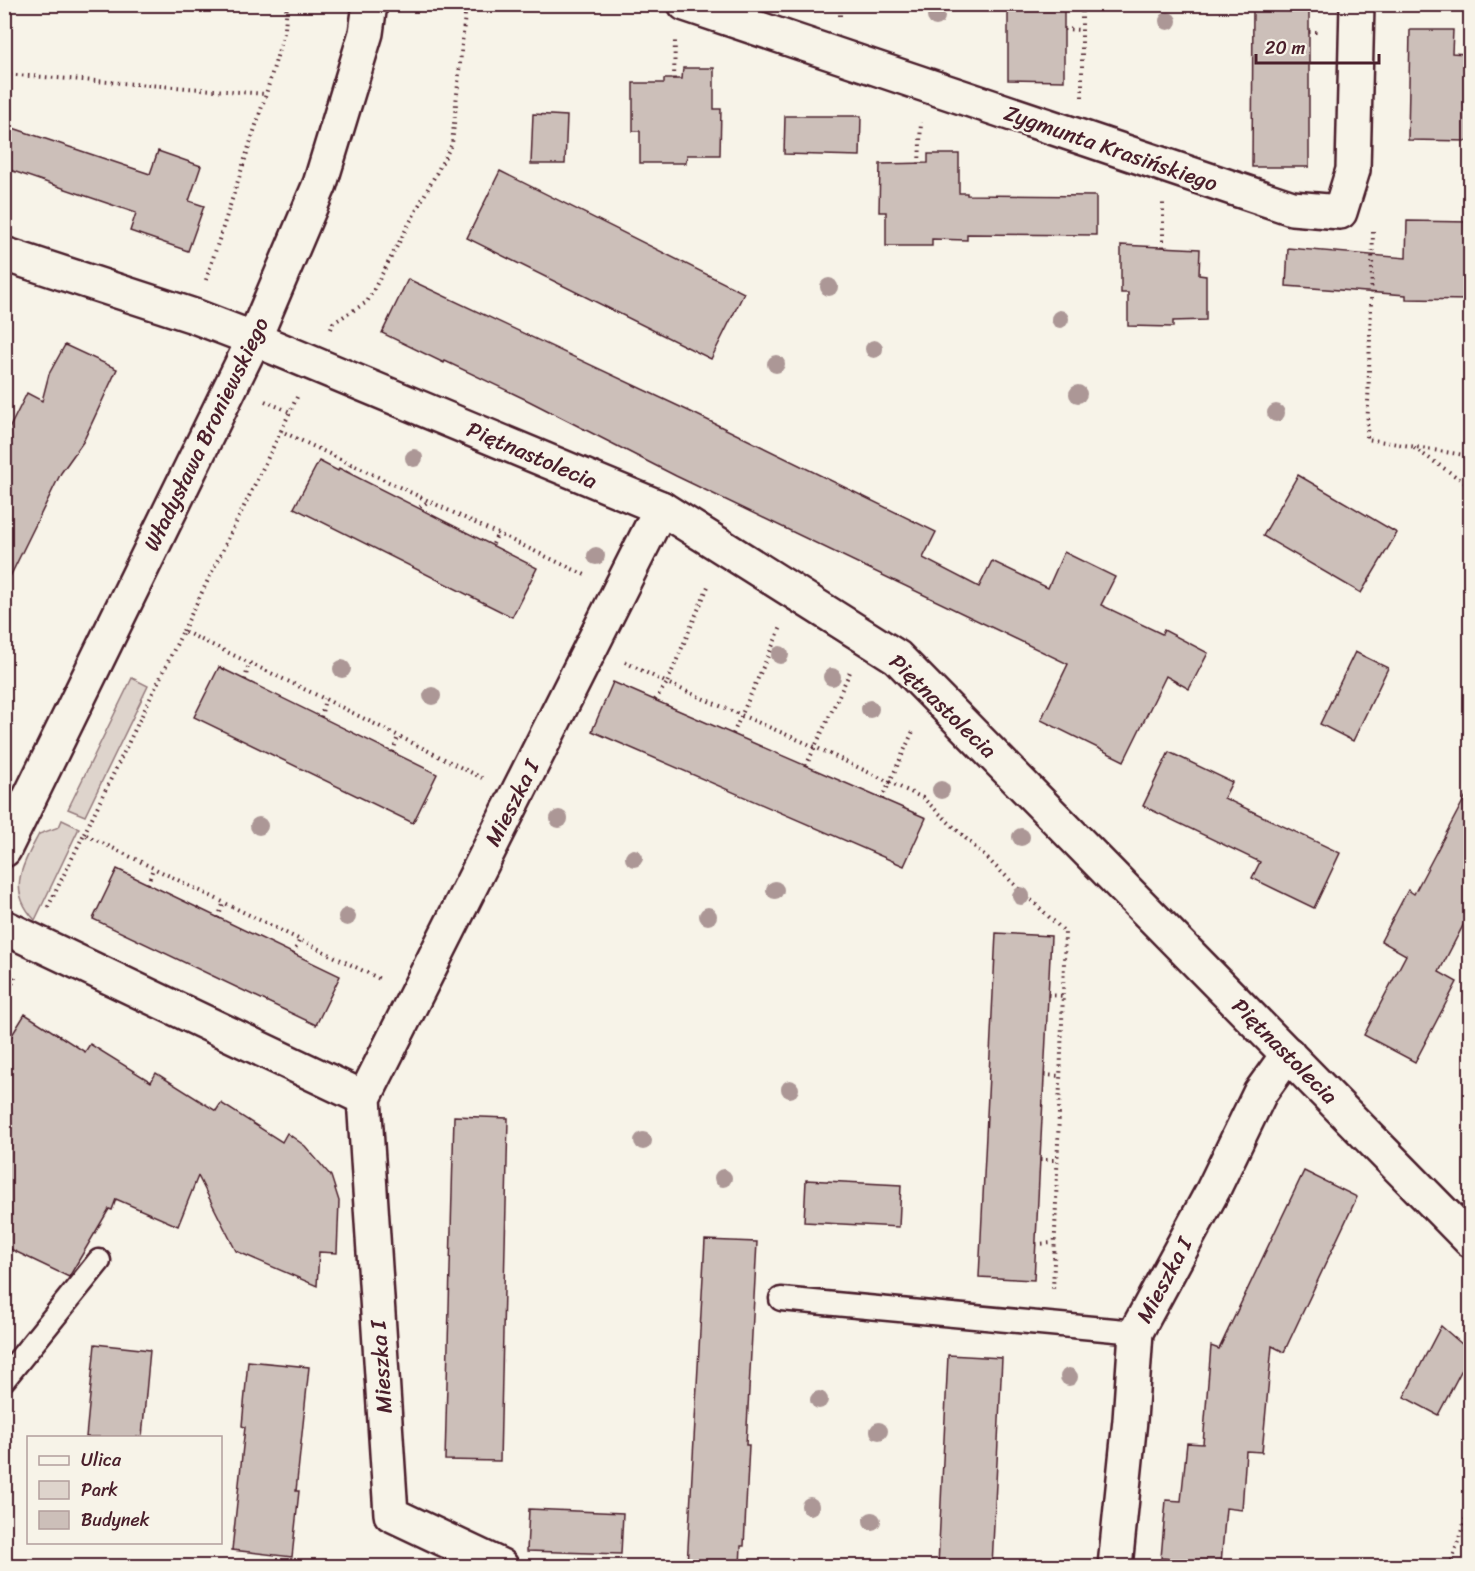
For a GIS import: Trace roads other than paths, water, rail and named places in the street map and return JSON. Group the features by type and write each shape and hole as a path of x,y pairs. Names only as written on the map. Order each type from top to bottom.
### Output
{"street":[{"name":"Władysława Broniewskiego","path":"4,850 254,339 320,184 366,33 370,4"},
{"name":"Zygmunta Krasińskiego","path":"685,4 1292,208 1340,212 1353,170 1357,4"},
{"name":"Piętnastolecia","path":"4,254 194,316 254,339 661,508 897,657 1470,1240"},
{"name":"Mieszka I","path":"501,1566 391,1514 364,1098 661,508"},
{"path":"4,927 364,1098"},
{"name":"Mieszka I","path":"1115,1566 1130,1420 1136,1332 1214,1190 1260,1093 1288,1054"}],"lane":[{"path":"4,1379 99,1261"},
{"path":"781,1299 1136,1332"}]}
